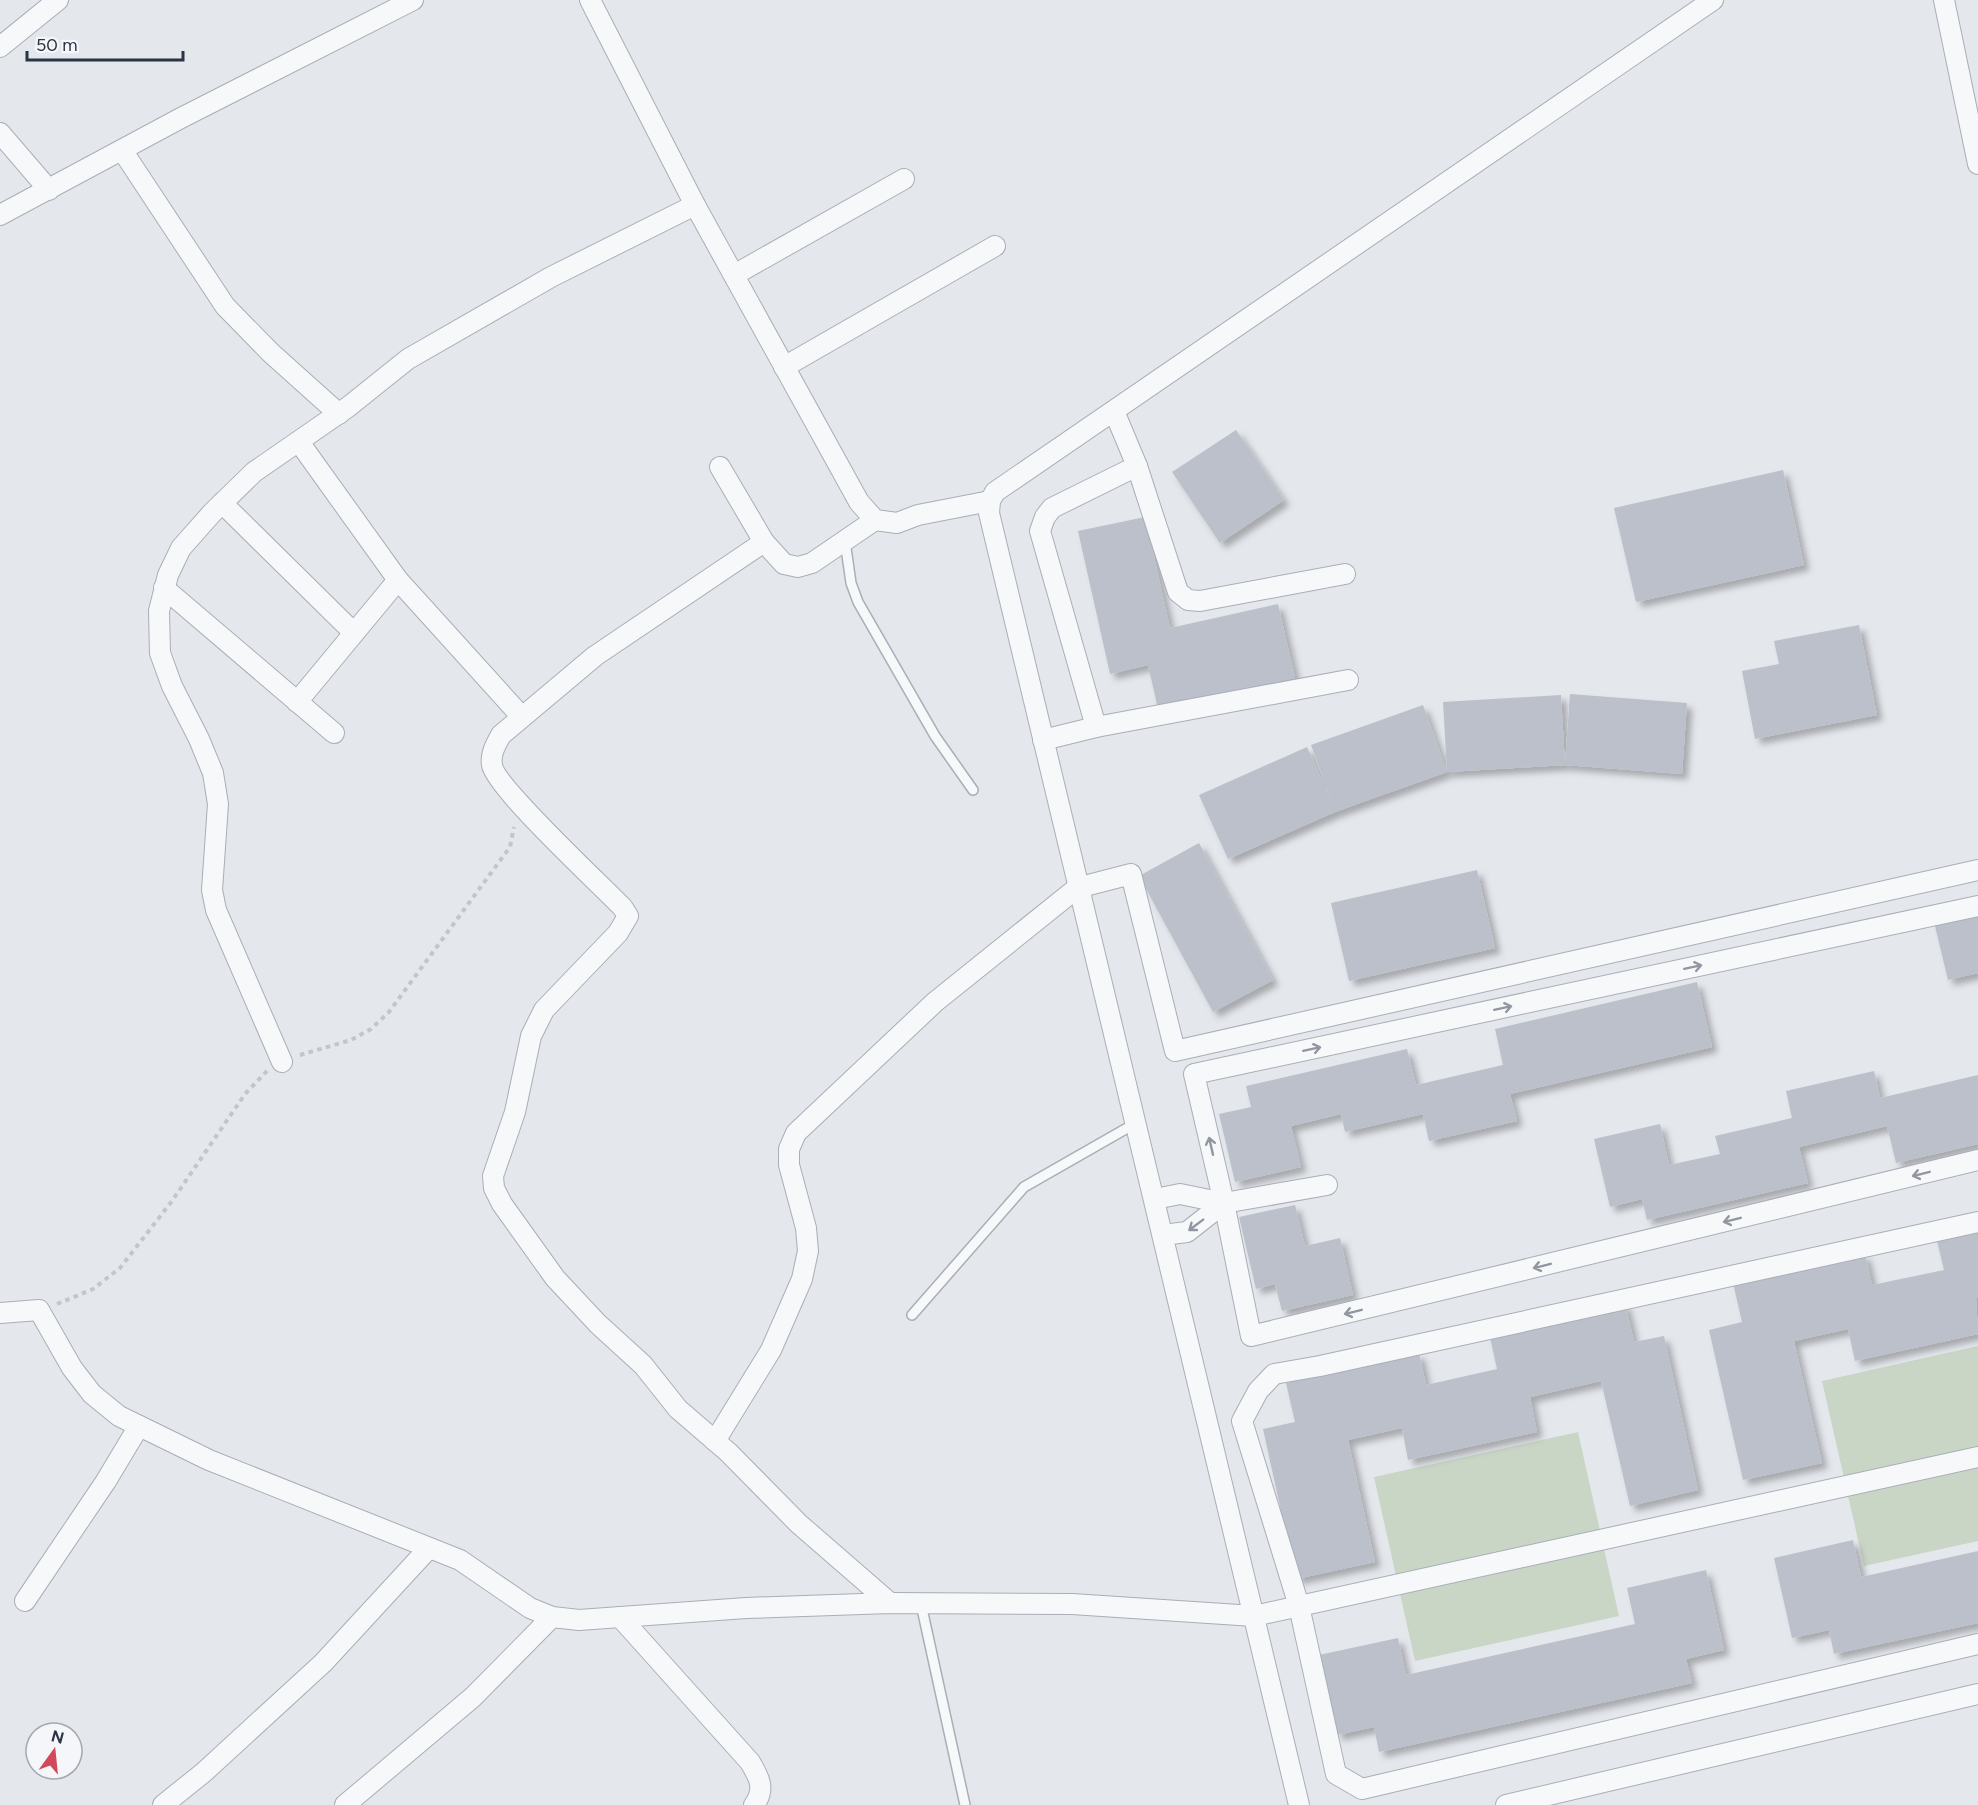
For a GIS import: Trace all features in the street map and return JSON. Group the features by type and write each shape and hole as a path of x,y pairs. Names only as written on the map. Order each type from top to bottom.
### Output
{"street":[{"path":"0,47 58,0"},
{"path":"0,215 181,118 413,0"},
{"path":"590,0 695,205 859,502 875,520 897,523 918,515 990,501"},
{"path":"1299,1805 1155,1199 1077,888 989,513 990,501 995,492 1713,0"},
{"path":"1944,0 1978,164"},
{"path":"0,133 49,190"},
{"path":"122,150 225,306 271,353 339,414"},
{"path":"734,275 904,179"},
{"path":"282,1062 216,910 212,890 218,804 213,773 199,739 172,686 160,653 159,610 168,575 181,548 254,472 339,414 418,353 551,277 695,205"},
{"path":"784,367 995,246"},
{"path":"1114,411 1137,466 1178,592 1188,600 1200,601 1345,574"},
{"path":"299,442 398,580 522,717"},
{"path":"1096,727 1040,531 1045,517 1052,508 1137,466"},
{"path":"720,467 764,542 784,564 798,567 812,563 875,520"},
{"path":"222,503 354,633"},
{"path":"764,542 595,656 501,735 493,750 492,766 500,782 623,908 628,916 618,933 544,1011 531,1036 515,1112 494,1176 494,1188 502,1204 555,1278 598,1324 643,1365 678,1409 715,1441 799,1524 890,1603"},
{"path":"297,702 398,580"},
{"path":"165,588 334,733"},
{"path":"1043,740 1096,727 1348,680"},
{"path":"715,1441 771,1350 802,1279 808,1251 806,1228 789,1165 789,1149 796,1133 935,1002 1077,888 1131,874 1175,1050 1978,870"},
{"path":"1978,906 1194,1074 1224,1203 1251,1336 1978,1160"},
{"path":"1155,1199 1180,1194 1224,1203 1327,1185"},
{"path":"1163,1235 1187,1232 1224,1203"},
{"path":"1978,1222 1343,1361 1274,1374 1258,1391 1242,1421 1299,1606 1336,1774 1362,1789 1978,1644"},
{"path":"0,1313 39,1310 72,1368 92,1394 119,1416 208,1460 460,1560 530,1608 552,1617 579,1620 746,1608 890,1603 1072,1604 1254,1616 1978,1457"},
{"path":"25,1601 106,1481 139,1426"},
{"path":"163,1805 203,1773 323,1663 429,1548"},
{"path":"345,1805 474,1696 552,1617"},
{"path":"620,1617 750,1762 760,1779 761,1791 754,1805"},
{"path":"1506,1805 1978,1694"}],"lane":[{"path":"845,540 851,583 858,602 935,736 973,790"},
{"path":"912,1315 1024,1187 1136,1123"},
{"path":"921,1604 965,1805"}],"green space":[{"path":"1978,1346 1978,1541 1864,1566 1822,1381"},
{"path":"1578,1432 1619,1616 1415,1661 1374,1477"}],"building":[{"path":"1236,430 1284,500 1220,543 1172,472"},
{"path":"1783,470 1804,565 1636,602 1614,508"},
{"path":"1145,517 1170,628 1278,604 1295,678 1158,709 1148,665 1110,674 1078,531"},
{"path":"1859,625 1877,715 1755,739 1742,671 1779,664 1774,641"},
{"path":"1570,694 1687,703 1682,774 1565,765"},
{"path":"1561,695 1565,765 1447,772 1443,702"},
{"path":"1423,705 1447,772 1335,812 1228,859 1199,795 1307,747 1333,806 1311,745"},
{"path":"1199,843 1273,980 1213,1012 1139,876"},
{"path":"1477,870 1495,948 1349,981 1331,903"},
{"path":"1978,912 1978,973 1948,980 1934,922"},
{"path":"1697,982 1712,1047 1510,1094 1517,1121 1429,1141 1423,1114 1345,1132 1341,1114 1291,1126 1301,1167 1235,1182 1219,1114 1251,1107 1246,1086 1407,1049 1416,1085 1503,1065 1495,1029"},
{"path":"1874,1071 1880,1098 1978,1075 1978,1144 1896,1163 1887,1126 1799,1147 1808,1183 1647,1220 1642,1199 1610,1207 1594,1139 1660,1124 1669,1165 1720,1154 1715,1136 1792,1118 1786,1091"},
{"path":"1295,1205 1305,1246 1340,1238 1353,1295 1282,1311 1275,1284 1256,1289 1239,1217"},
{"path":"1978,1224 1978,1297 1976,1298 1978,1334 1855,1361 1848,1329 1794,1341 1822,1463 1743,1480 1709,1330 1742,1322 1733,1283 1865,1254 1872,1285 1944,1270 1935,1233"},
{"path":"1625,1303 1634,1342 1664,1336 1698,1490 1630,1506 1601,1381 1530,1397 1537,1432 1408,1460 1402,1428 1348,1440 1375,1562 1296,1579 1263,1429 1295,1422 1286,1383 1419,1353 1426,1385 1497,1369 1489,1333"},
{"path":"1853,1540 1861,1577 1978,1551 1978,1623 1834,1654 1829,1630 1792,1638 1774,1558"},
{"path":"1706,1570 1724,1650 1686,1659 1692,1683 1379,1752 1374,1727 1337,1735 1319,1655 1398,1638 1406,1675 1635,1624 1627,1588"}]}
